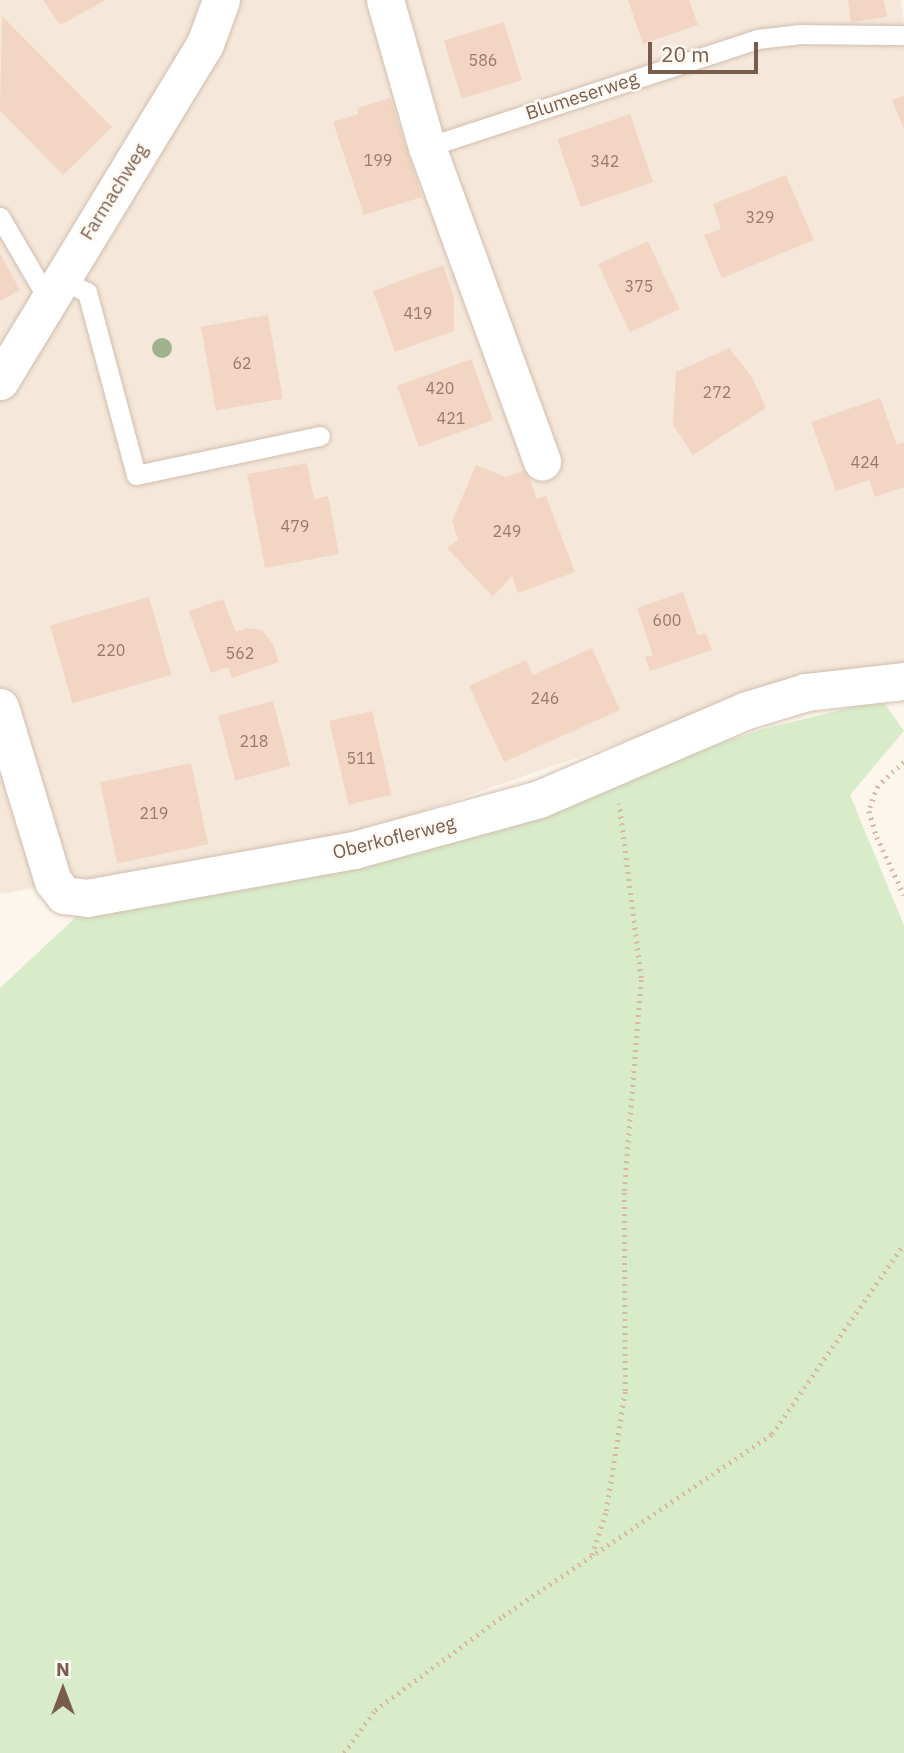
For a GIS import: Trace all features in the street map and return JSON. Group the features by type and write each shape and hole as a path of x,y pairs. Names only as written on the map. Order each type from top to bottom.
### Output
{"street":[{"name":"Farmachweg","path":"0,381 205,44 220,0"},
{"path":"385,0 427,147 542,461"},
{"name":"Oberkoflerweg","path":"0,707 49,872 58,889 74,897 107,897 354,850 539,799 744,711 806,692 904,681"}],"lane":[{"name":"Blumeserweg","path":"427,147 757,39 801,34 904,35"},
{"path":"0,217 54,289 87,292 136,475 320,436"}],"path":[{"path":"904,762 878,786 869,811 877,837 904,895"},
{"path":"592,1555 606,1511 625,1391 624,1191 641,978 614,765"},
{"path":"344,1753 375,1710 503,1616 772,1434 904,1244"}],"shaded area":[{"path":"0,0 901,0 904,22 904,662 792,683 363,832 0,894"}],"green space":[{"path":"882,700 904,731 850,795 904,925 904,1753 0,1753 0,988 77,916 361,865 763,729"}],"building":[{"path":"43,0 106,0 60,25"},
{"path":"628,0 689,0 698,25 643,44"},
{"path":"848,0 884,0 887,17 851,22"},
{"path":"2,16 112,127 63,175 0,111"},
{"path":"504,22 522,80 462,99 444,40"},
{"path":"904,96 904,129 892,100"},
{"path":"390,98 422,197 364,215 333,122 359,114 357,108"},
{"path":"630,114 653,182 581,207 557,139"},
{"path":"786,175 814,240 722,278 704,235 721,229 713,204"},
{"path":"648,241 680,309 630,332 598,264"},
{"path":"0,253 20,290 0,301"},
{"path":"443,265 454,296 454,331 395,352 373,291"},
{"path":"268,315 283,399 216,411 201,327"},
{"path":"729,348 752,377 766,408 693,455 673,425 676,372"},
{"path":"471,359 493,420 419,447 397,386"},
{"path":"880,398 897,445 904,442 904,487 875,497 869,480 836,491 811,422"},
{"path":"307,463 314,499 328,496 339,554 265,568 247,474"},
{"path":"476,465 506,477 526,470 537,499 546,496 575,572 518,593 512,576 493,597 447,548 458,540 452,521"},
{"path":"683,592 698,635 706,633 712,650 650,671 645,657 653,655 637,608"},
{"path":"149,597 171,675 72,703 50,625"},
{"path":"223,599 236,632 246,628 262,630 273,644 279,662 232,678 228,667 211,673 189,611"},
{"path":"592,648 620,710 504,762 469,686 526,660 533,675"},
{"path":"273,701 290,766 235,780 218,716"},
{"path":"372,711 391,795 348,805 329,721"},
{"path":"191,763 208,844 117,864 100,782"}]}
